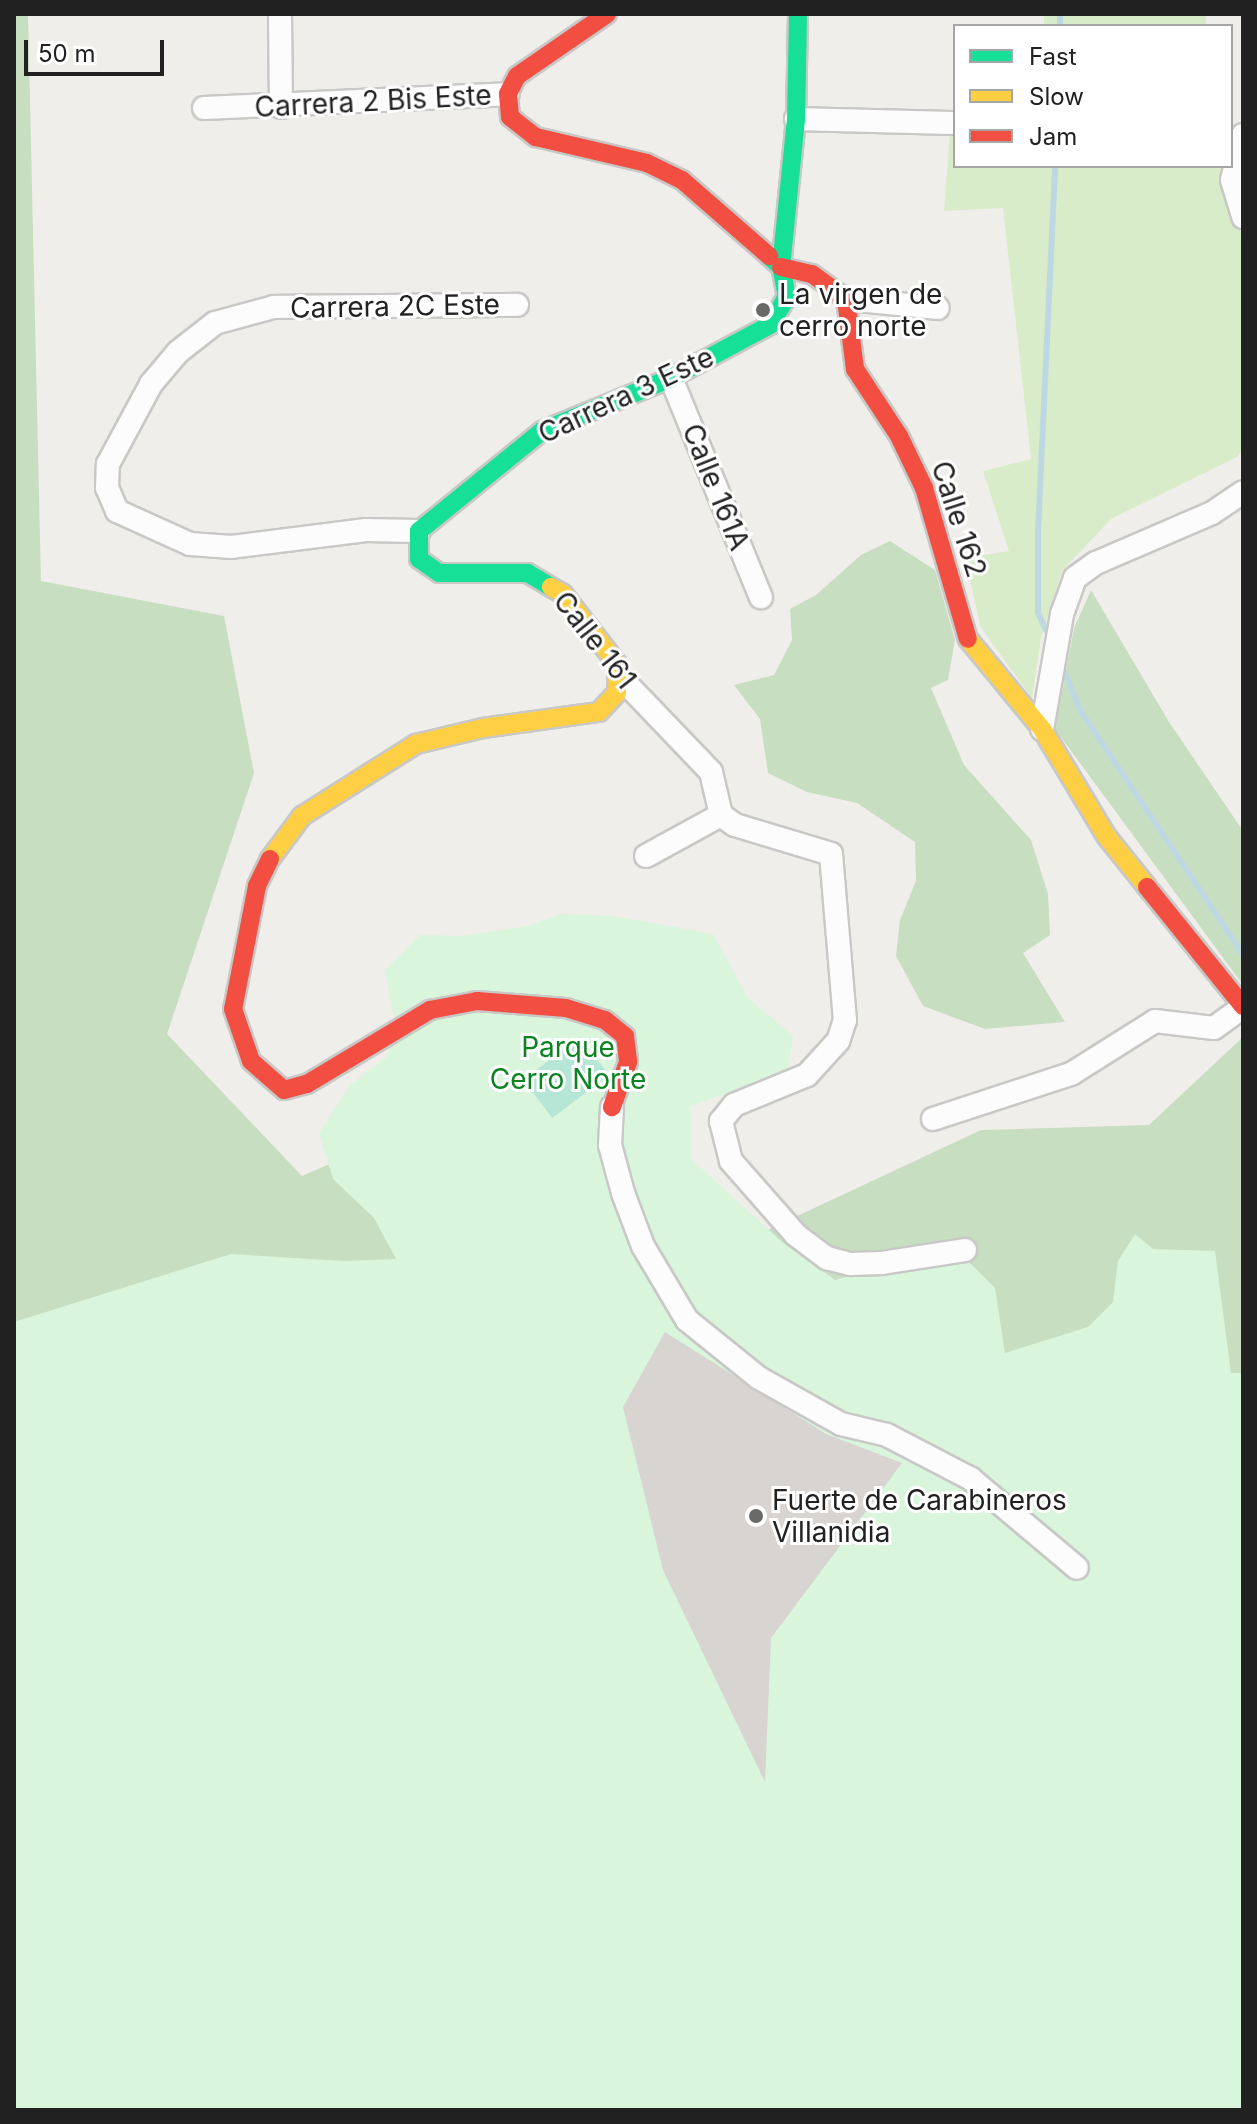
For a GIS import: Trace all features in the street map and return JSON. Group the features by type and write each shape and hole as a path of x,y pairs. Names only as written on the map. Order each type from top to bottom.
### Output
{"street":[{"path":"280,14 281,107"},
{"name":"Carrera 2 Bis Este","path":"204,108 509,105 517,76 607,14"},
{"path":"781,267 796,119 798,14"},
{"path":"509,105 536,137 647,163 682,180 781,267 812,274 846,299 938,308"},
{"path":"796,119 951,123"},
{"path":"1243,135 1232,180 1243,217"},
{"name":"Carrera 3 Este","path":"419,531 542,431 671,378 770,325 787,297 781,267"},
{"name":"Calle 162","path":"846,299 855,369 899,436 924,488 968,640 1042,729 1107,837 1243,1007"},
{"name":"Carrera 2C Este","path":"419,531 366,530 218,546 190,544 117,511 107,488 108,464 151,384 178,352 215,323 274,307 517,305"},
{"name":"Calle 161A","path":"671,378 761,597"},
{"path":"1042,729 1062,614 1075,578 1096,563 1212,513 1243,492"},
{"name":"Calle 161","path":"419,531 419,559 439,573 507,570 546,581 606,645 621,678 696,751 711,772 721,815"},
{"path":"621,678 611,703 599,712 416,744 302,816 266,861 234,983 235,1022 245,1048 264,1076 284,1090 307,1084 409,1020 448,1005 477,1001 566,1008 605,1020 625,1036 628,1062 612,1107 610,1145 623,1193 643,1246 687,1320 759,1378 841,1424 887,1435 971,1479 1077,1568"},
{"path":"646,856 721,815 735,825 831,854 845,1020 831,1051 807,1075 734,1105 721,1121 723,1147 764,1202 827,1258 850,1264 882,1263 965,1250"},
{"path":"933,1119 1071,1074 1155,1021 1214,1028 1243,1007"}],"green space":[{"path":"14,14 28,14 41,581 224,616 254,773 167,1034 302,1176 448,1113 714,1722 14,2110"},
{"path":"1044,14 1206,14 1206,24 1044,24"},
{"path":"953,131 953,168 1224,168 1243,241 1243,448 1237,457 1111,519 1062,571 1041,638 1032,698 981,628 965,558 1009,551 983,471 1031,459 1003,208 944,211 950,132"},
{"path":"890,541 935,570 955,640 948,680 931,688 964,765 1031,840 1048,894 1050,935 1023,953 1065,1022 985,1029 923,1006 896,956 900,920 916,881 915,842 857,803 807,792 768,773 760,719 734,685 774,675 792,640 790,609 816,595 861,555"},
{"path":"1091,590 1169,722 1243,831 1243,985 1055,729 1074,628"},
{"name":"Parque Cerro Norte","path":"560,914 614,916 713,934 747,997 793,1036 786,1082 734,1091 691,1106 691,1159 782,1242 835,1280 943,1248 971,1264 995,1288 1005,1353 1088,1327 1113,1302 1118,1261 1135,1234 1153,1249 1215,1251 1231,1373 1243,1373 1243,2110 14,2110 14,1322 231,1254 343,1261 396,1259 374,1218 333,1179 319,1133 350,1085 388,1056 394,1018 385,971 420,935 462,936 528,926"},
{"name":"Parque Cerro Norte","path":"580,1037 609,1075 552,1118 523,1080"},
{"path":"1243,1037 1243,1559 735,1245 981,1130 1149,1125"}],"building":[{"name":"Fuerte de Carabineros Villanidia","path":"665,1332 826,1434 902,1463 771,1638 765,1782 663,1570 623,1407"}],"waterway":[{"path":"1060,14 1060,24"},
{"path":"1046,630 1038,613 1038,531 1055,168"},
{"path":"1065,673 1080,710 1243,954"}],"traffic: fast":[{"path":"781,267 796,119 798,14"},
{"path":"551,587 528,573 439,573 419,559 419,531 542,431 671,378 770,325 787,297 781,267 769,256"}],"traffic: slow":[{"path":"270,859 302,816 416,744 483,728 599,712 617,693 618,665 563,594 551,587"},
{"path":"968,639 1042,729 1107,837 1147,887"}],"traffic: jam":[{"path":"607,14 517,76 508,94 510,117 536,137 647,163 682,180 769,256"},
{"path":"781,267 812,274 846,299 855,369 899,436 924,488 968,639"},
{"path":"270,859 257,886 233,1009 251,1061 284,1090 307,1084 430,1010 477,1001 566,1008 605,1020 625,1036 628,1062 612,1107"},
{"path":"1147,887 1243,1006"}],"place":[{"name":"La virgen de cerro norte","path":"763,310"},
{"name":"Fuerte de Carabineros Villanidia","path":"756,1516"}]}
